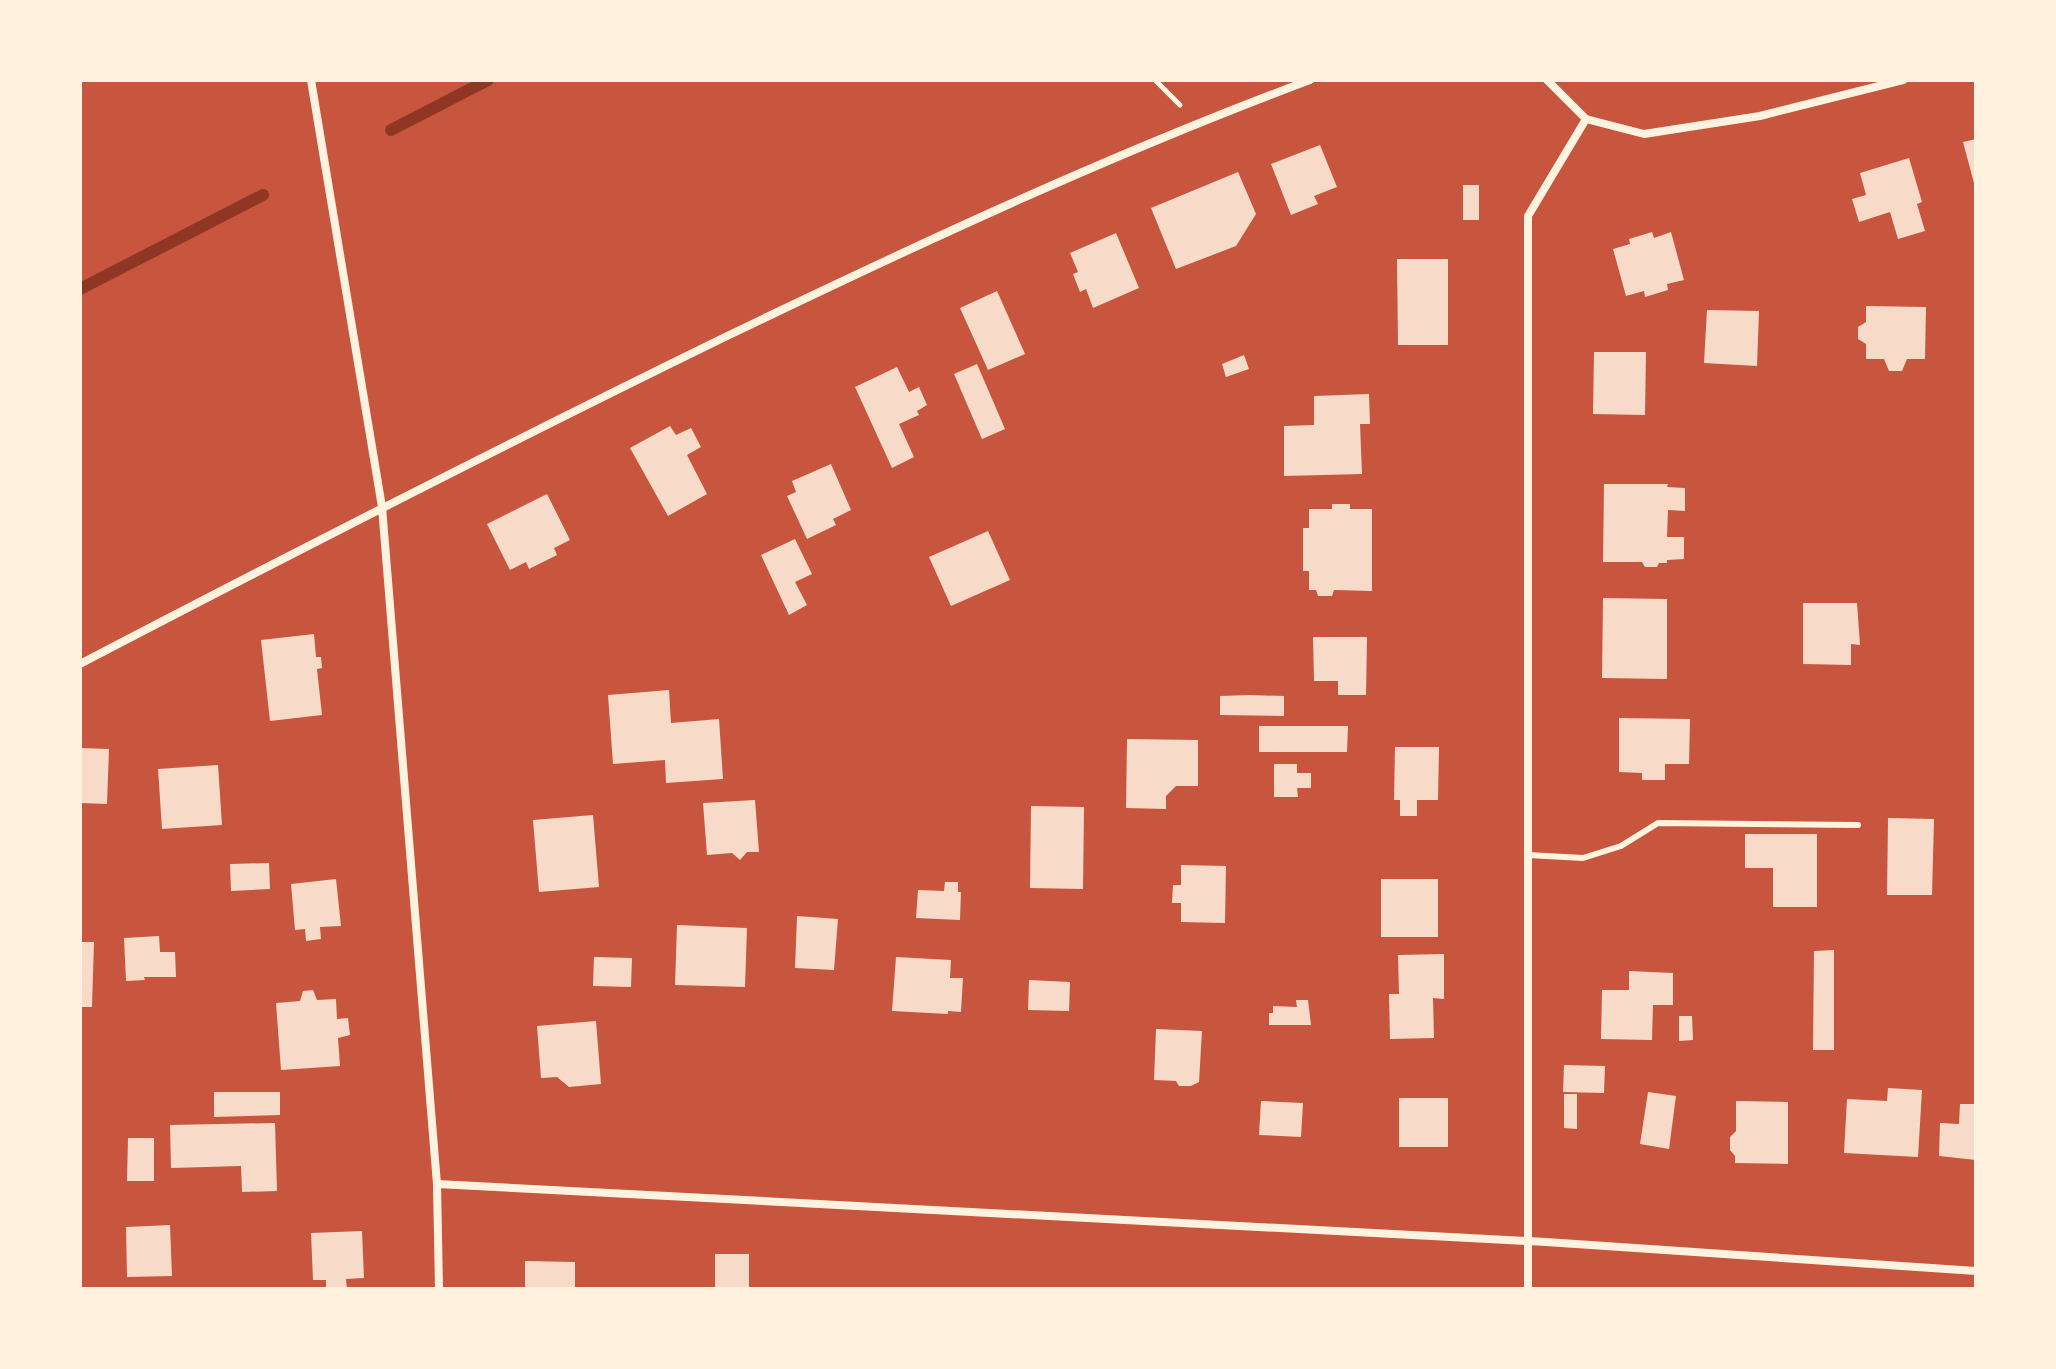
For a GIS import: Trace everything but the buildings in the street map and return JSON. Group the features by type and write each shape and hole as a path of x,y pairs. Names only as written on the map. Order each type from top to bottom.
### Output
{"street":[{"path":"311,80 382,507 437,1184 439,1289"},
{"path":"80,664 382,507 891,257 1196,122 1310,80"},
{"path":"1547,80 1586,119 1644,134 1760,116 1903,80"},
{"path":"1528,1289 1528,216 1586,119"},
{"path":"437,1184 1529,1241 1976,1271"}],"lane":[{"path":"1528,855 1583,858 1621,846 1658,823 1858,825"}],"path":[{"path":"1155,80 1196,122"}],"waterway":[{"path":"391,130 488,80"},
{"path":"80,289 263,195"}]}
